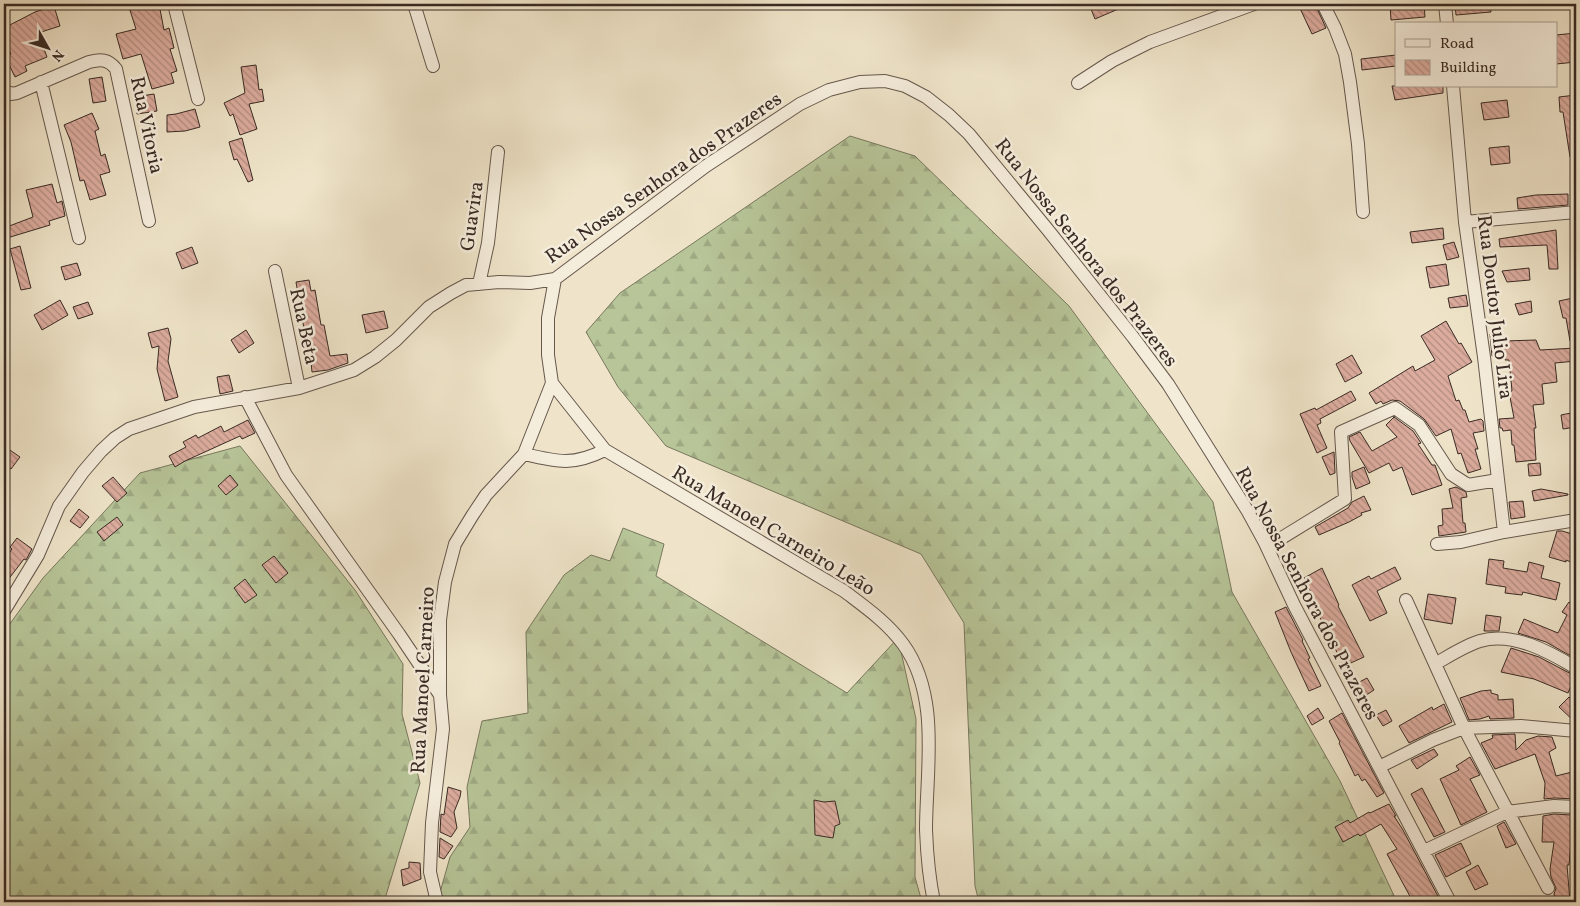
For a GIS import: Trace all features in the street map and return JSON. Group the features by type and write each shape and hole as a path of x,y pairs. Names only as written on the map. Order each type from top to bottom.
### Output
{"street":[{"path":"174,4 198,99"},
{"path":"414,4 433,66"},
{"path":"1078,84 1112,61 1150,42 1254,4"},
{"path":"1323,4 1345,54 1358,144 1364,212"},
{"path":"1445,4 1447,22"},
{"name":"Rua Vitoria","path":"5,90 11,94 17,94 41,82 98,60 107,60 112,63 116,69 149,220"},
{"name":"Rua Nossa Senhora dos Prazeres","path":"4,611 38,555 59,506 83,472 101,451 129,429 194,407 299,388 354,370 375,357 396,340 429,307 450,292 466,285 499,282 530,283 555,279 706,166 800,104 829,90 860,82 885,81 905,86 926,97 969,134 1133,337 1168,384 1198,430 1267,547 1294,605 1450,902"},
{"path":"41,82 79,238"},
{"name":"Rua Doutor Julio Lira","path":"1453,88 1465,222 1484,357 1504,532"},
{"name":"Guavira","path":"479,284 488,242 498,152"},
{"path":"1465,222 1576,212"},
{"name":"Rua Beta","path":"275,271 299,388"},
{"path":"552,383 548,355 548,318 555,279"},
{"name":"Rua Manoel Carneiro Leão","path":"552,383 605,450 844,591 880,618 904,645 920,674 927,708 929,777 926,828 928,871 934,902"},
{"name":"Rua Manoel Carneiro","path":"436,902 430,872 432,823 442,729 440,620 444,582 455,544 472,516 486,495 524,454 552,383"},
{"path":"245,397 286,475 440,695"},
{"path":"1267,547 1345,499 1341,432 1395,408 1419,425 1451,474 1468,485 1498,480"},
{"path":"524,454 573,462 605,450"},
{"path":"1437,544 1461,542 1504,532 1576,520"},
{"path":"1406,600 1464,728 1548,888"},
{"path":"1435,664 1461,649 1494,638 1513,640 1528,645 1576,668"},
{"path":"1379,767 1433,740 1464,728 1521,726 1576,731"},
{"path":"1424,851 1507,812 1541,807 1576,807"}],"green space":[{"path":"850,136 915,156 1069,306 1213,502 1232,592 1340,781 1397,902 979,902 975,886 964,623 921,554 666,446 618,387 586,332 620,293"},
{"path":"240,446 355,590 403,664 402,714 420,783 384,902 4,902 4,632 43,578 140,473"},
{"path":"623,528 664,544 656,576 847,693 898,638 916,719 915,877 922,902 442,902 439,896 450,857 470,827 467,787 482,721 528,713 526,632 564,575 591,555 610,561"}],"building":[{"path":"128,4 159,4 164,30 169,28 174,48 170,49 177,71 171,73 174,83 152,89 141,54 123,59 116,34 136,29"},
{"path":"1089,4 1130,4 1095,19"},
{"path":"1298,4 1315,4 1326,28 1312,34"},
{"path":"1390,4 1424,4 1425,17 1391,20"},
{"path":"1455,4 1490,4 1491,12 1456,15"},
{"path":"54,6 60,26 38,33 47,57 25,66 27,71 15,77 5,56 11,54 4,39 4,28 35,12"},
{"path":"1576,33 1576,62 1558,64 1558,35"},
{"path":"1395,55 1395,66 1362,70 1361,59"},
{"path":"256,65 259,90 262,89 264,101 249,104 257,129 240,135 233,114 230,116 224,103 245,93 241,67"},
{"path":"102,77 106,101 93,103 89,79"},
{"path":"1392,86 1395,86 1395,88 1443,88 1443,93 1395,100"},
{"path":"154,94 157,111 137,114 135,97"},
{"path":"1576,95 1576,156 1570,157 1563,112 1560,112 1559,97"},
{"path":"1507,100 1509,117 1484,120 1481,103"},
{"path":"195,109 200,127 185,131 167,132 167,115"},
{"path":"92,113 99,129 95,131 101,156 105,154 110,172 100,175 106,195 90,200 84,180 80,181 71,142 64,125"},
{"path":"242,138 253,180 248,182 237,159 234,160 229,142"},
{"path":"1509,146 1510,163 1491,165 1489,148"},
{"path":"52,184 57,203 62,201 65,216 49,221 50,225 7,238 4,228 33,217 26,190"},
{"path":"1568,194 1568,205 1518,209 1517,198 1536,195"},
{"path":"1443,228 1444,239 1412,243 1410,232"},
{"path":"1556,230 1558,269 1549,269 1547,245 1500,247 1499,239"},
{"path":"1454,242 1459,257 1447,260 1443,245"},
{"path":"20,246 31,288 21,290 10,249"},
{"path":"192,247 198,263 182,269 176,253"},
{"path":"77,263 81,275 65,280 61,267"},
{"path":"1446,264 1449,285 1430,288 1426,267"},
{"path":"1529,268 1530,280 1507,282 1502,271"},
{"path":"309,280 311,291 315,290 321,325 324,325 330,356 347,354 348,363 328,370 312,372 310,352 308,352 296,282"},
{"path":"1466,295 1468,306 1450,308 1448,298"},
{"path":"1573,298 1576,312 1576,340 1570,341 1566,318 1563,318 1559,301"},
{"path":"60,300 68,315 42,330 34,315"},
{"path":"1531,301 1532,312 1519,315 1515,304"},
{"path":"88,302 93,314 78,319 73,307"},
{"path":"384,311 388,328 366,333 362,315"},
{"path":"1446,321 1472,362 1448,376 1456,401 1459,400 1469,422 1481,419 1483,421 1484,431 1473,433 1478,449 1475,449 1481,469 1468,473 1461,453 1458,454 1451,429 1436,436 1424,419 1400,401 1392,400 1383,404 1381,401 1376,404 1369,393 1413,366 1415,371 1435,360 1421,336"},
{"path":"168,328 171,339 168,361 178,397 165,401 157,369 159,346 152,348 148,333"},
{"path":"246,330 254,343 239,353 231,340"},
{"path":"1503,333 1504,341 1536,340 1540,350 1576,348 1576,361 1555,363 1557,382 1542,384 1544,404 1533,405 1536,428 1534,428 1536,460 1516,462 1511,430 1503,431 1500,428 1499,419 1514,418 1509,392 1512,391 1509,360 1505,360 1504,355 1492,356 1490,334"},
{"path":"1352,355 1362,373 1345,382 1336,364"},
{"path":"229,375 233,391 220,394 217,377"},
{"path":"1351,391 1356,400 1320,419 1321,423 1317,425 1327,448 1317,453 1300,414 1315,408 1316,410"},
{"path":"1576,412 1576,427 1563,429 1561,415"},
{"path":"1394,417 1413,431 1421,443 1418,444 1432,465 1435,465 1442,485 1412,495 1402,467 1393,471 1389,463 1369,473 1349,437 1360,432 1372,451 1397,437 1386,425"},
{"path":"248,420 255,433 242,439 240,436 175,467 169,456 186,447 183,442 196,435 198,438 221,426 224,432"},
{"path":"4,446 20,457 11,469 4,464"},
{"path":"1334,452 1335,473 1330,475 1322,457"},
{"path":"1540,463 1541,475 1529,476 1528,464"},
{"path":"1364,467 1370,483 1356,489 1352,472"},
{"path":"230,475 238,485 226,495 218,486"},
{"path":"113,477 127,493 117,502 102,486"},
{"path":"1456,487 1466,492 1467,497 1461,498 1463,523 1465,523 1466,532 1439,536 1438,526 1443,525 1442,509 1453,508 1449,489"},
{"path":"1541,489 1568,495 1534,501 1532,491"},
{"path":"1364,496 1371,510 1361,513 1362,515 1349,522 1319,535 1315,527 1348,508 1352,502"},
{"path":"1523,501 1525,517 1511,519 1509,502"},
{"path":"79,509 89,517 80,528 70,521"},
{"path":"117,517 123,525 104,541 97,532"},
{"path":"1557,531 1576,535 1576,564 1549,557"},
{"path":"17,538 32,549 26,560 24,559 4,585 4,560"},
{"path":"274,556 288,573 276,583 262,565"},
{"path":"1489,559 1504,561 1503,568 1527,572 1529,562 1544,566 1541,578 1560,583 1556,600 1523,592 1522,595 1505,593 1506,587 1486,584"},
{"path":"1395,567 1401,579 1377,591 1387,613 1370,621 1352,585 1369,576 1371,579"},
{"path":"1322,568 1338,606 1364,657 1344,666 1326,631 1304,578"},
{"path":"245,579 257,595 245,603 234,588"},
{"path":"1428,594 1456,598 1452,624 1424,619"},
{"path":"1576,597 1576,659 1546,642 1518,633 1524,619 1558,633 1567,615 1562,612 1569,602 1573,604"},
{"path":"1286,607 1303,640 1310,658 1308,659 1321,686 1309,691 1275,612"},
{"path":"1486,615 1501,617 1499,631 1484,631"},
{"path":"1511,648 1539,657 1575,676 1568,693 1534,679 1501,672"},
{"path":"1367,678 1374,690 1360,699 1352,686"},
{"path":"1491,690 1491,693 1498,695 1498,700 1513,699 1514,718 1490,719 1489,716 1469,720 1460,698 1481,691"},
{"path":"1569,697 1576,704 1576,723 1559,707"},
{"path":"1444,704 1452,722 1409,743 1399,726 1432,707 1433,710"},
{"path":"1318,708 1324,718 1312,725 1307,716"},
{"path":"1386,710 1392,721 1383,726 1376,715"},
{"path":"1342,713 1384,793 1377,797 1365,779 1362,781 1358,774 1355,776 1329,721"},
{"path":"1515,734 1516,750 1526,740 1538,736 1552,737 1556,748 1549,752 1556,776 1576,771 1576,799 1544,799 1545,783 1535,754 1495,769 1481,743 1493,738 1492,735"},
{"path":"1434,749 1438,755 1417,769 1411,760"},
{"path":"1470,757 1480,775 1470,779 1487,812 1461,825 1440,779 1459,770 1456,766"},
{"path":"448,787 461,791 454,812 457,828 451,837 440,832 441,814 444,815"},
{"path":"1422,788 1445,832 1434,837 1411,794"},
{"path":"814,800 824,802 835,801 840,824 835,826 833,838 815,835"},
{"path":"1389,804 1441,902 1418,902 1416,898 1412,900 1387,854 1397,849 1381,824 1360,836 1358,834 1343,842 1335,827 1348,820 1350,823 1369,812"},
{"path":"1554,814 1571,815 1572,831 1569,865 1567,865 1570,902 1555,902 1554,894 1556,888 1550,869 1554,842 1542,842 1543,816"},
{"path":"1504,822 1516,844 1506,848 1497,826"},
{"path":"440,838 453,846 444,859 439,857"},
{"path":"1461,843 1471,864 1446,877 1435,855"},
{"path":"409,862 420,863 421,879 403,886 401,870 409,868"},
{"path":"1478,865 1488,884 1475,890 1466,872"}]}
